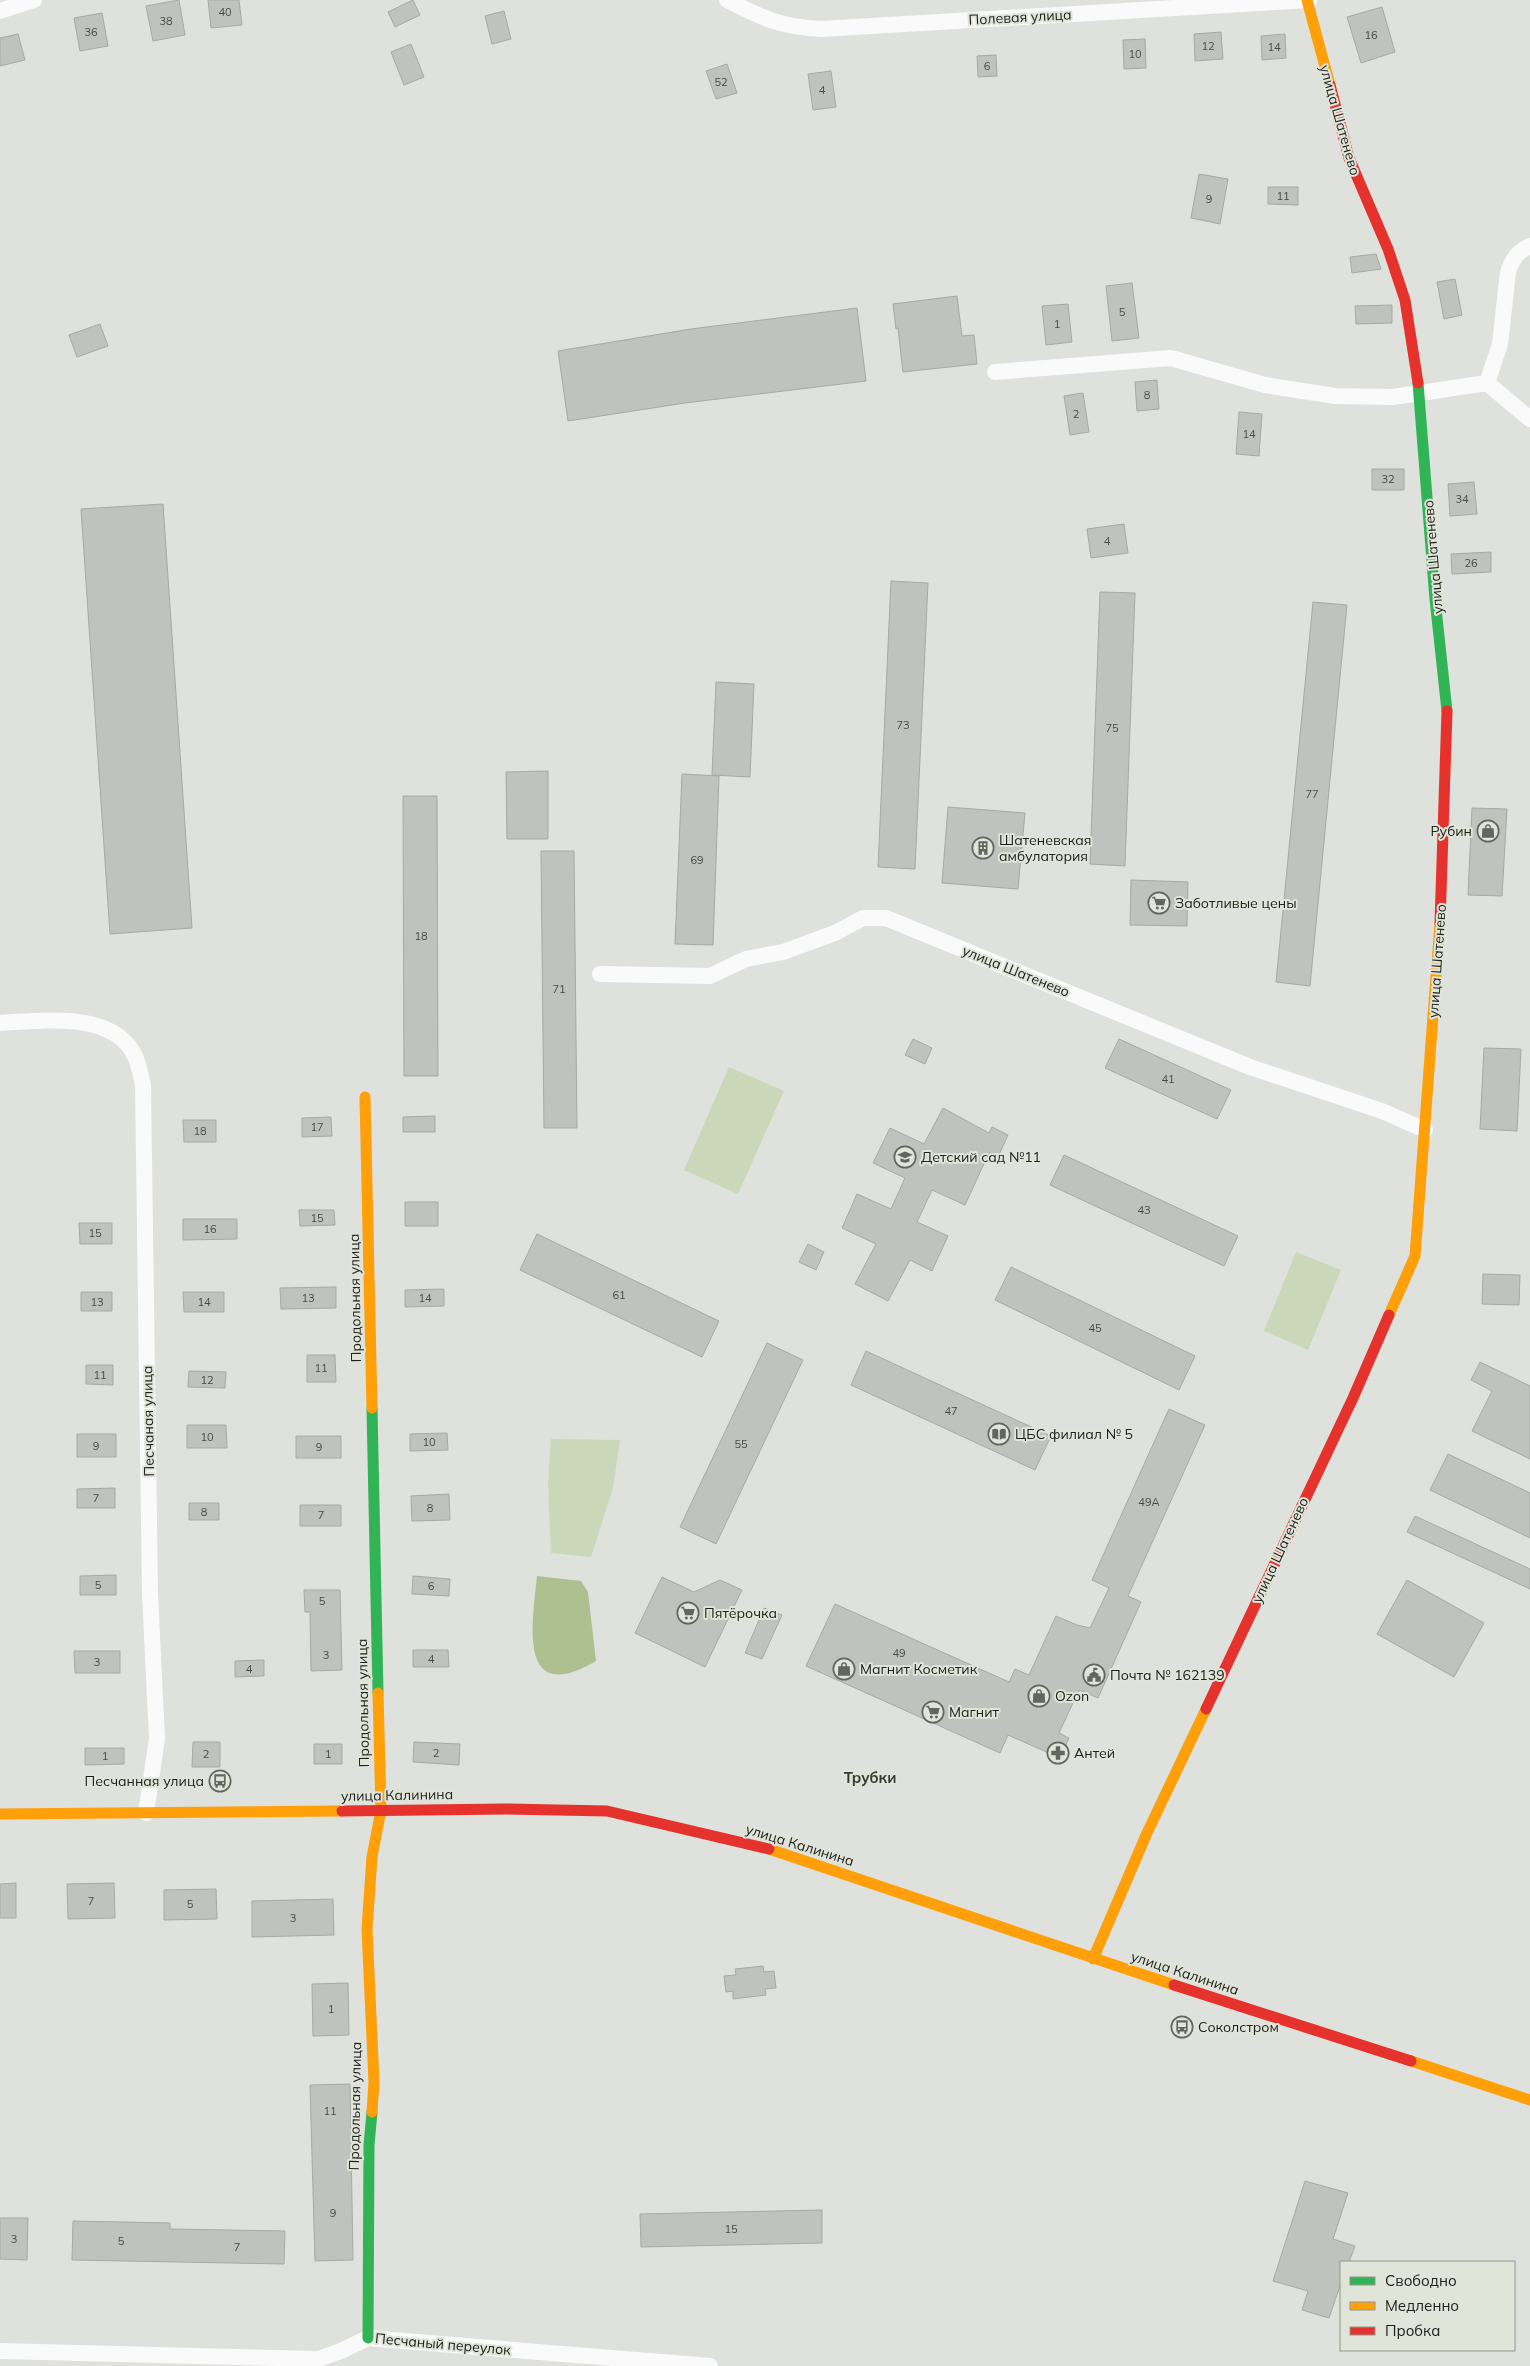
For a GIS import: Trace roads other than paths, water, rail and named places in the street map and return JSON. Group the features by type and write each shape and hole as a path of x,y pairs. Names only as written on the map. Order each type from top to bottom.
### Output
{"street":[{"path":"0,11 34,0"},
{"name":"Полевая улица","path":"732,1 768,21 794,28 821,29 1308,0"},
{"name":"улица Шатенево","path":"1093,1959 1147,1833 1353,1398 1415,1256 1442,897 1447,712 1435,599 1420,393 1406,300 1388,249 1349,158 1308,0"},
{"path":"1487,383 1500,344 1508,272 1512,261 1518,253 1530,246"},
{"path":"995,372 1171,358 1266,385 1335,396 1393,397 1487,383 1530,419"},
{"name":"улица Шатенево","path":"600,974 710,976 746,959 783,952 835,933 863,918 886,918 1250,1067 1382,1111 1425,1130"},
{"name":"Песчаная улица","path":"0,1023 50,1020 91,1023 117,1035 134,1055 143,1085 150,1594 157,1739 146,1813"},
{"name":"Продольная улица","path":"365,1097 380,1810 372,1857 367,1929 374,2082 369,2146 368,2338"},
{"name":"улица Калинина","path":"0,1814 380,1810 607,1812 769,1849 1093,1959 1530,2100"},
{"name":"Песчаный переулок","path":"0,2351 318,2358 341,2351 368,2338 710,2366"}],"place":[{"name":"Рубин","path":"1488,831"},
{"name":"Шатеневская амбулатория","path":"983,848"},
{"name":"Заботливые цены","path":"1159,903"},
{"name":"Детский сад №11","path":"905,1157"},
{"name":"ЦБС филиал № 5","path":"999,1434"},
{"name":"Пятёрочка","path":"688,1613"},
{"name":"Магнит Косметик","path":"844,1669"},
{"name":"Почта № 162139","path":"1094,1675"},
{"name":"Ozon","path":"1039,1696"},
{"name":"Магнит","path":"933,1712"},
{"name":"Антей","path":"1058,1753"},
{"name":"Песчанная улица","path":"220,1781"},
{"name":"Соколстром","path":"1182,2027"}],"district":[{"name":"Трубки","path":"870,1778"}]}
